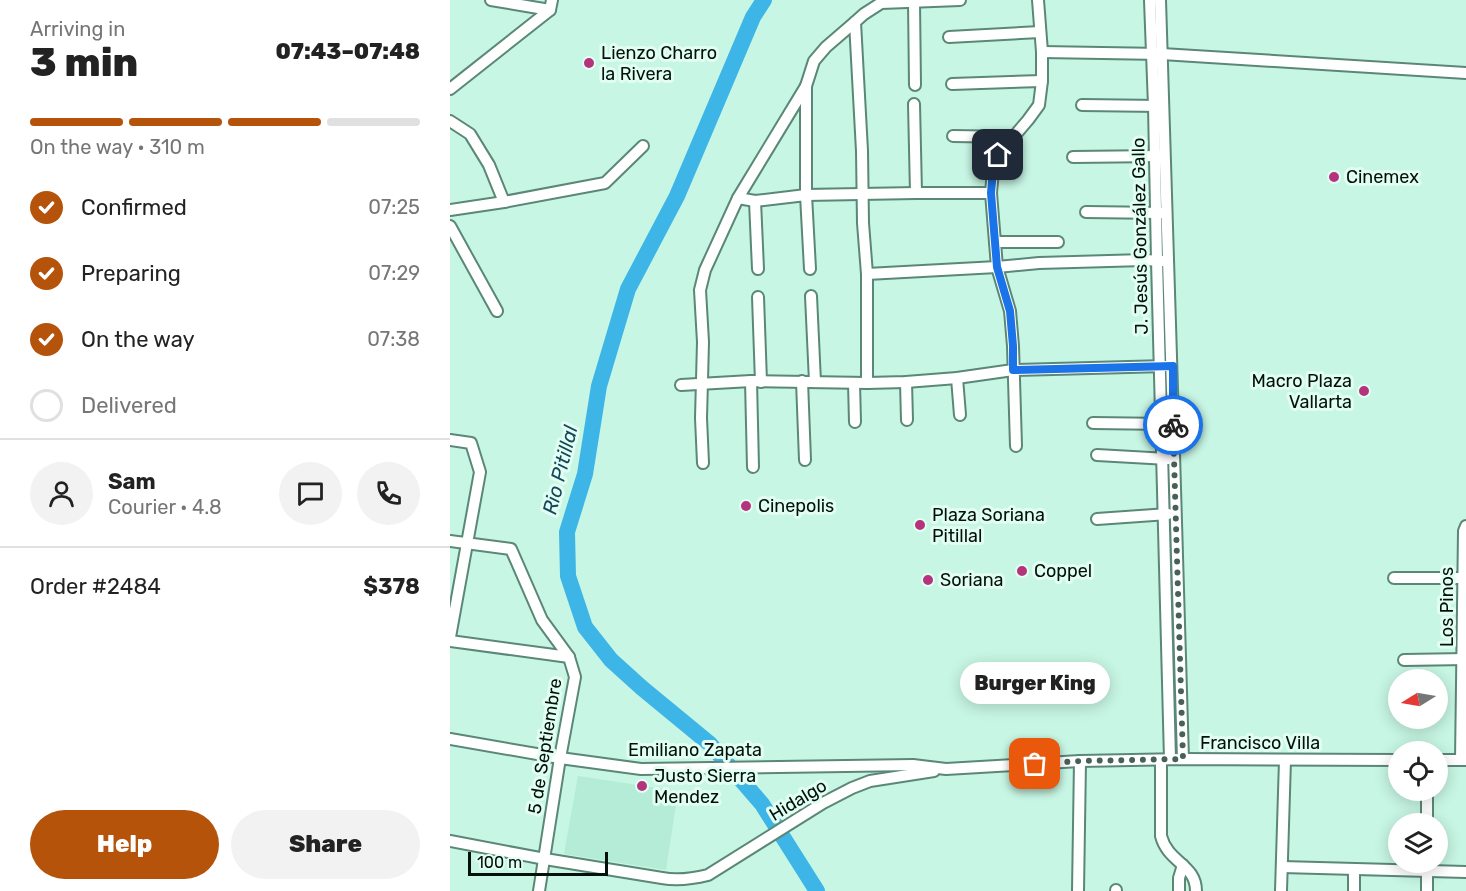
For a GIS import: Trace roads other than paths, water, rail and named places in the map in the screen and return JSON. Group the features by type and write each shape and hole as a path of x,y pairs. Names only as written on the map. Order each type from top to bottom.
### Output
{"street":[{"path":"491,0 551,5"},
{"path":"703,463 701,384 703,342 700,290 705,270 738,198 806,86 814,61 826,47 864,14 881,3 960,0"},
{"path":"1016,446 1010,311 997,267 991,193 993,170 998,155 1039,105 1042,52 1038,0"},
{"name":"J. Jesús González Gallo","path":"1150,0 1157,54 1159,106 1160,156 1156,213 1159,366 1167,424 1168,459 1164,515 1166,760 1161,836 1170,855 1192,873 1196,891"},
{"name":"J. Jesús González Gallo","path":"1157,54 1160,0"},
{"path":"914,2 915,85"},
{"path":"450,89 551,5"},
{"path":"855,22 867,274 867,383"},
{"path":"949,37 1040,32"},
{"path":"1042,52 1157,54 1466,73"},
{"path":"952,84 1042,81"},
{"path":"806,86 806,195 810,269"},
{"path":"914,104 916,193"},
{"path":"1082,105 1159,106"},
{"path":"450,121 470,134 489,165 504,202"},
{"path":"953,136 1014,137"},
{"path":"450,210 605,183 643,146"},
{"path":"1073,157 1160,156"},
{"name":"J. Jesús González Gallo","path":"1160,156 1168,213 1173,366 1167,424"},
{"path":"738,198 755,201 806,195 991,193"},
{"path":"755,201 758,269"},
{"path":"1086,212 1168,213"},
{"path":"450,226 497,311"},
{"path":"994,242 1058,242"},
{"path":"867,274 1039,263 1156,260 1169,262"},
{"path":"811,296 815,382"},
{"path":"753,467 758,297"},
{"path":"681,386 802,381 906,382 1013,370 1173,366"},
{"path":"957,378 960,415"},
{"path":"802,381 805,460"},
{"path":"906,382 907,420"},
{"path":"854,383 855,422"},
{"path":"1093,423 1167,424"},
{"path":"450,441 471,443 480,472 450,639 568,657"},
{"path":"1097,455 1168,459"},
{"name":"J. Jesús González Gallo","path":"1168,459 1176,512 1183,759"},
{"path":"1097,519 1164,515 1176,512"},
{"name":"Los Pinos","path":"1463,760 1464,531 1466,526"},
{"path":"450,541 466,544"},
{"name":"5 de Septiembre","path":"466,544 511,549 542,620 568,657 575,677 539,891"},
{"path":"1394,578 1465,579"},
{"path":"1404,660 1465,659"},
{"name":"Emiliano Zapata","path":"450,739 641,769 870,766"},
{"path":"1281,891 1285,760"},
{"name":"Francisco Villa","path":"870,766 913,765 946,769 1080,761 1388,760"},
{"path":"1078,891 1080,761"},
{"name":"Hidalgo","path":"450,841 674,886 708,875 810,811 852,788 870,781 946,769"},
{"path":"1179,891 1179,878 1183,866"},
{"path":"1282,867 1388,868"},
{"path":"1354,869 1354,891"},
{"path":"1448,870 1466,872"},
{"path":"1427,873 1427,891"}],"waterway":[{"name":"Rio Pitillal","path":"764,0 753,17 677,196 628,289 599,386 585,474 567,532 568,576 585,627 611,660 710,744 762,804 817,891"}],"place":[{"name":"Lienzo Charro la Rivera","path":"589,63"},
{"name":"Cinemex","path":"1334,177"},
{"name":"Macro Plaza Vallarta","path":"1364,391"},
{"name":"Cinepolis","path":"746,506"},
{"name":"Plaza Soriana Pitillal","path":"920,525"},
{"name":"Coppel","path":"1022,571"},
{"name":"Soriana","path":"928,580"},
{"name":"Burger King","path":"1035,764"},
{"name":"Justo Sierra Mendez","path":"642,786"}]}
